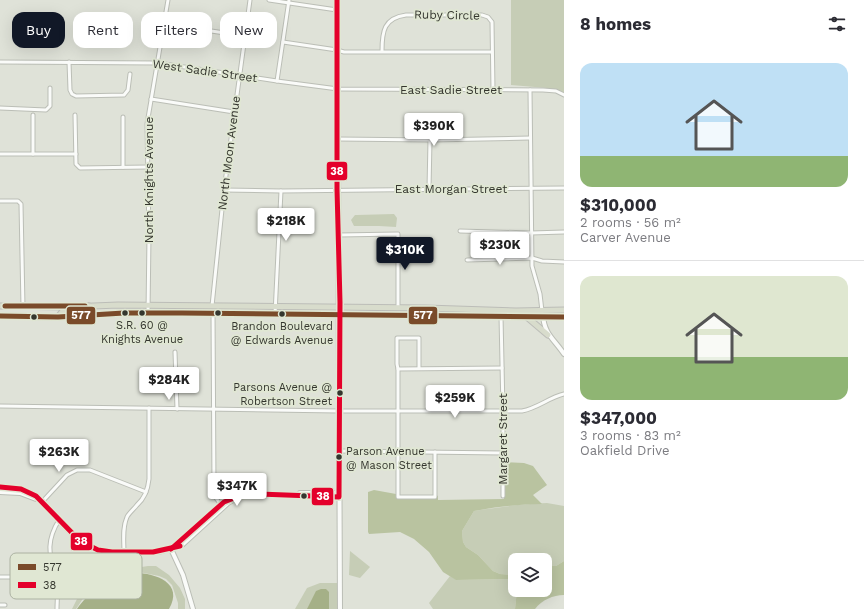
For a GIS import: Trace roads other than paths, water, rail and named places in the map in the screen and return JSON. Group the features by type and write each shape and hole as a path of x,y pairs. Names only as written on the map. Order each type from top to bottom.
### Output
{"highway":[{"path":"0,306 118,305 542,311 564,310"},
{"path":"58,317 62,312 84,311 87,310 89,306"},
{"path":"187,313 190,310 207,310 212,306"},
{"path":"212,313 216,309 233,309 234,306"},
{"path":"0,316 58,317 148,313 212,313 439,315 527,318 564,317"},
{"path":"527,318 548,334"}],"street":[{"name":"North Knights Avenue","path":"166,12 168,0"},
{"name":"North Moon Avenue","path":"248,12 250,0"},
{"path":"269,0 337,10"},
{"path":"337,0 340,308 340,609"},
{"path":"276,81 289,2"},
{"name":"Ruby Circle","path":"382,51 382,36 384,29 390,21 397,16 482,15 488,17 492,22 493,90"},
{"path":"283,42 344,52 492,52"},
{"name":"North Knights Avenue","path":"148,313 147,124 160,48"},
{"name":"North Moon Avenue","path":"212,306 224,190 244,48"},
{"name":"West Sadie Street","path":"0,62 158,62 240,76 338,89"},
{"path":"69,62 70,90 72,94 76,96 124,95 128,90 130,74"},
{"path":"0,108 46,110 50,106 50,88"},
{"name":"East Sadie Street","path":"338,89 544,90 556,91 564,95"},
{"path":"530,90 532,266 540,294 544,327 564,354"},
{"path":"151,99 234,112"},
{"path":"33,115 33,154"},
{"path":"75,115 76,164 80,168 148,167"},
{"path":"123,116 123,167"},
{"path":"338,139 430,140 530,138"},
{"path":"429,189 430,140"},
{"path":"0,154 76,154"},
{"name":"East Morgan Street","path":"224,190 280,191 338,189 564,188"},
{"path":"275,314 280,191"},
{"path":"0,201 18,201 21,204 23,307"},
{"path":"460,231 531,233 564,232"},
{"path":"339,235 398,234 398,308"},
{"path":"467,260 532,258 542,261 564,262"},
{"name":"Margaret Street","path":"500,310 503,411 503,496"},
{"path":"212,313 214,488 215,495 222,506"},
{"path":"419,368 419,338 397,338 398,497 435,497 434,452"},
{"path":"175,352 177,409"},
{"path":"398,369 502,368"},
{"path":"0,406 339,411 503,411 532,409 552,397 564,394"},
{"path":"124,553 124,527 126,520 146,492 149,479 149,408"},
{"path":"339,451 503,453"},
{"path":"42,502 68,475 72,472 82,470 94,471 146,492"},
{"path":"0,487 23,490 33,495 42,502 73,535 88,546 104,552 124,553 153,552 178,547 186,543 222,506 242,496 251,494 279,493 339,495"},
{"path":"0,492 20,493 42,502"},
{"path":"50,553 52,535 59,520"},
{"path":"171,549 183,575 193,609"},
{"path":"0,605 5,605"}],"place":[{"name":"S.R. 60 @ Knights Avenue","path":"142,313"},
{"name":"Brandon Boulevard @ Edwards Avenue","path":"282,314"},
{"name":"Parsons Avenue @ Robertson Street","path":"340,393"},
{"name":"Parson Avenue @ Mason Street","path":"339,457"}]}
